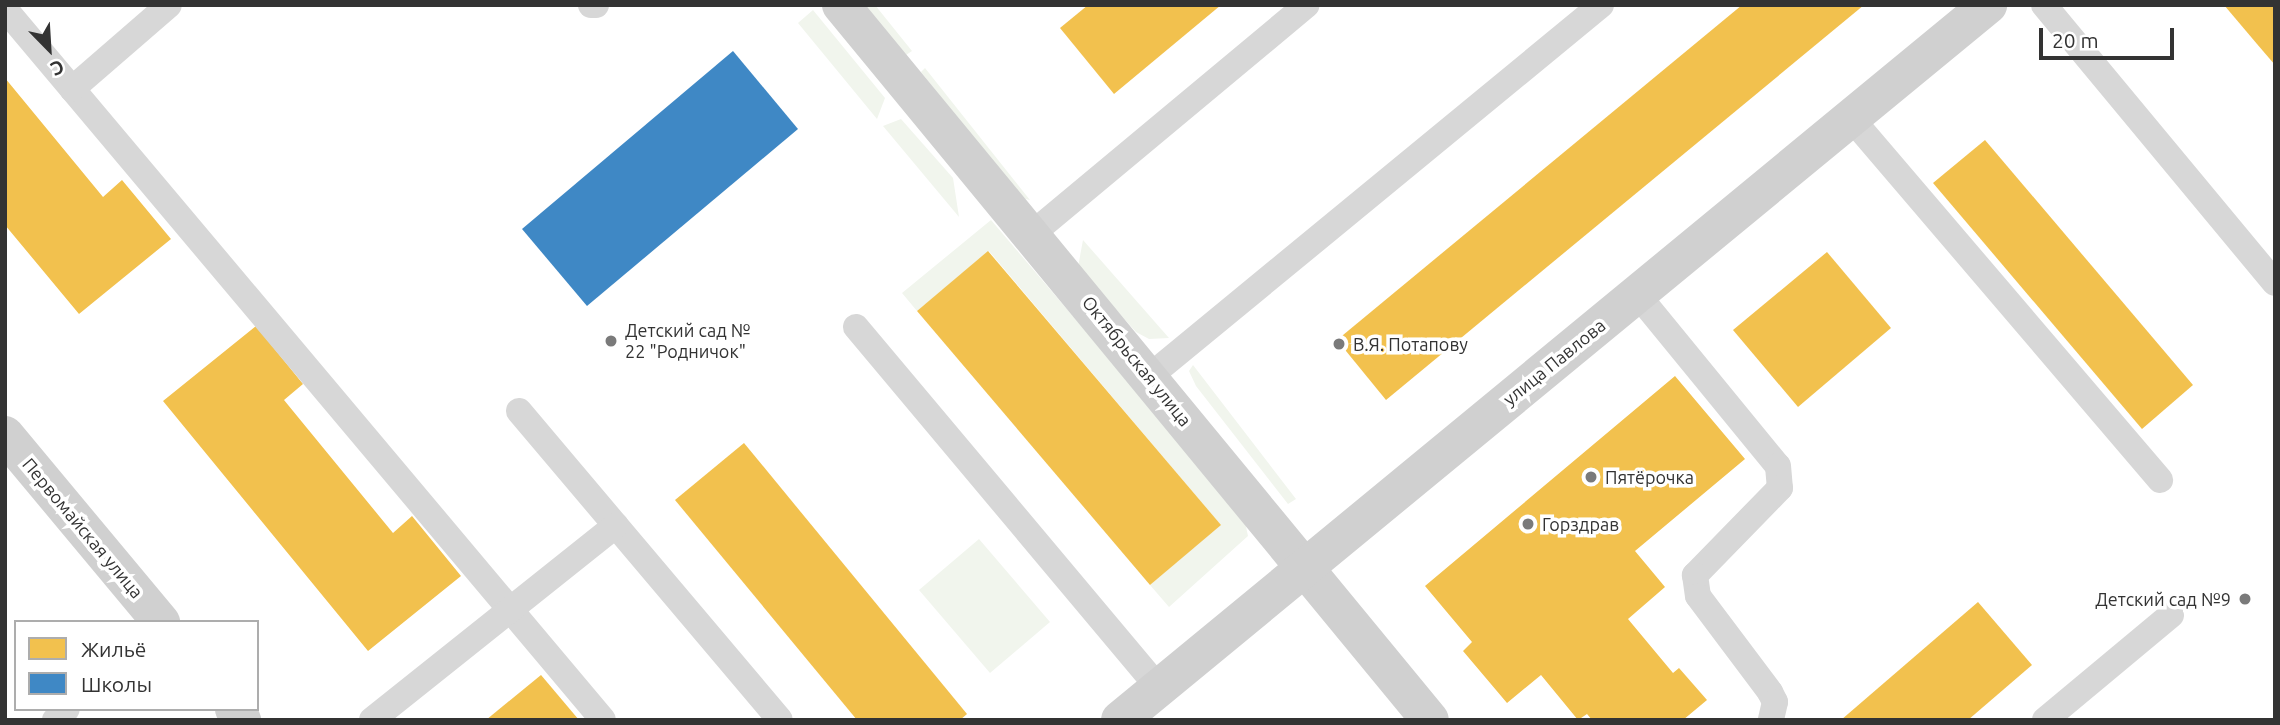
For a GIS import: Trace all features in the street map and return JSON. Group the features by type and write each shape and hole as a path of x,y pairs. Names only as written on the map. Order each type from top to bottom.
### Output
{"main road":[{"name":"Октябрьская улица","path":"841,5 1150,376 1430,720"},
{"name":"улица Павлова","path":"1120,720 1988,5"},
{"name":"Первомайская улица","path":"5,435 159,620"}],"lane":[{"path":"72,89 169,5"},
{"path":"1032,233 1307,5"},
{"path":"1150,376 1601,5"},
{"path":"2044,5 2275,283"},
{"path":"5,9 603,720"},
{"path":"1851,118 2160,480"},
{"path":"1637,294 1779,466 1780,488 1695,575 1698,596 1770,692 1774,702 1771,720"},
{"path":"856,327 1158,688"},
{"path":"519,411 780,720"},
{"path":"372,720 616,524"},
{"path":"2045,720 2171,615"}],"shaded area":[{"path":"865,5 875,5 912,51 906,55"},
{"path":"813,10 885,98 877,119 798,23"},
{"path":"925,68 1030,200 1021,198 921,72"},
{"path":"901,119 953,178 959,217 883,126"},
{"path":"991,220 1244,517 1248,536 1169,607 1150,585 1220,524 989,251 917,311 902,293"},
{"path":"1083,240 1169,338 1149,339 1136,332 1078,267"},
{"path":"1193,365 1296,499 1288,504 1196,386 1189,371"},
{"path":"979,539 1050,622 990,673 919,590"}],"building: Жильё":[{"path":"1088,5 1221,5 1114,94 1060,28"},
{"path":"1742,5 1864,5 1386,400 1337,340"},
{"path":"2224,5 2275,5 2275,65 2257,44"},
{"path":"5,78 103,197 122,180 171,239 79,314 5,225"},
{"path":"1985,140 2193,385 2142,429 1933,183"},
{"path":"988,251 1221,525 1150,585 917,311"},
{"path":"1827,252 1891,328 1798,407 1733,330"},
{"path":"256,326 303,384 284,400 393,533 412,516 461,576 368,651 163,401"},
{"path":"1675,376 1745,459 1635,551 1665,587 1628,619 1673,673 1679,668 1707,700 1683,720 1592,720 1587,714 1578,720 1541,675 1507,703 1463,651 1472,642 1425,586"},
{"path":"744,443 967,714 960,720 857,720 675,500"},
{"path":"1978,602 2032,665 1968,720 1841,720"},
{"path":"541,675 579,720 486,720"}],"building: Школы":[{"path":"733,51 798,129 587,306 522,229"}],"place":[{"name":"Детский сад № 22 \"Родничок\"","path":"611,341"},
{"name":"В.Я. Потапову","path":"1339,344"},
{"name":"Пятёрочка","path":"1591,477"},
{"name":"Горздрав","path":"1528,524"},
{"name":"Детский сад №9","path":"2245,599"}]}
